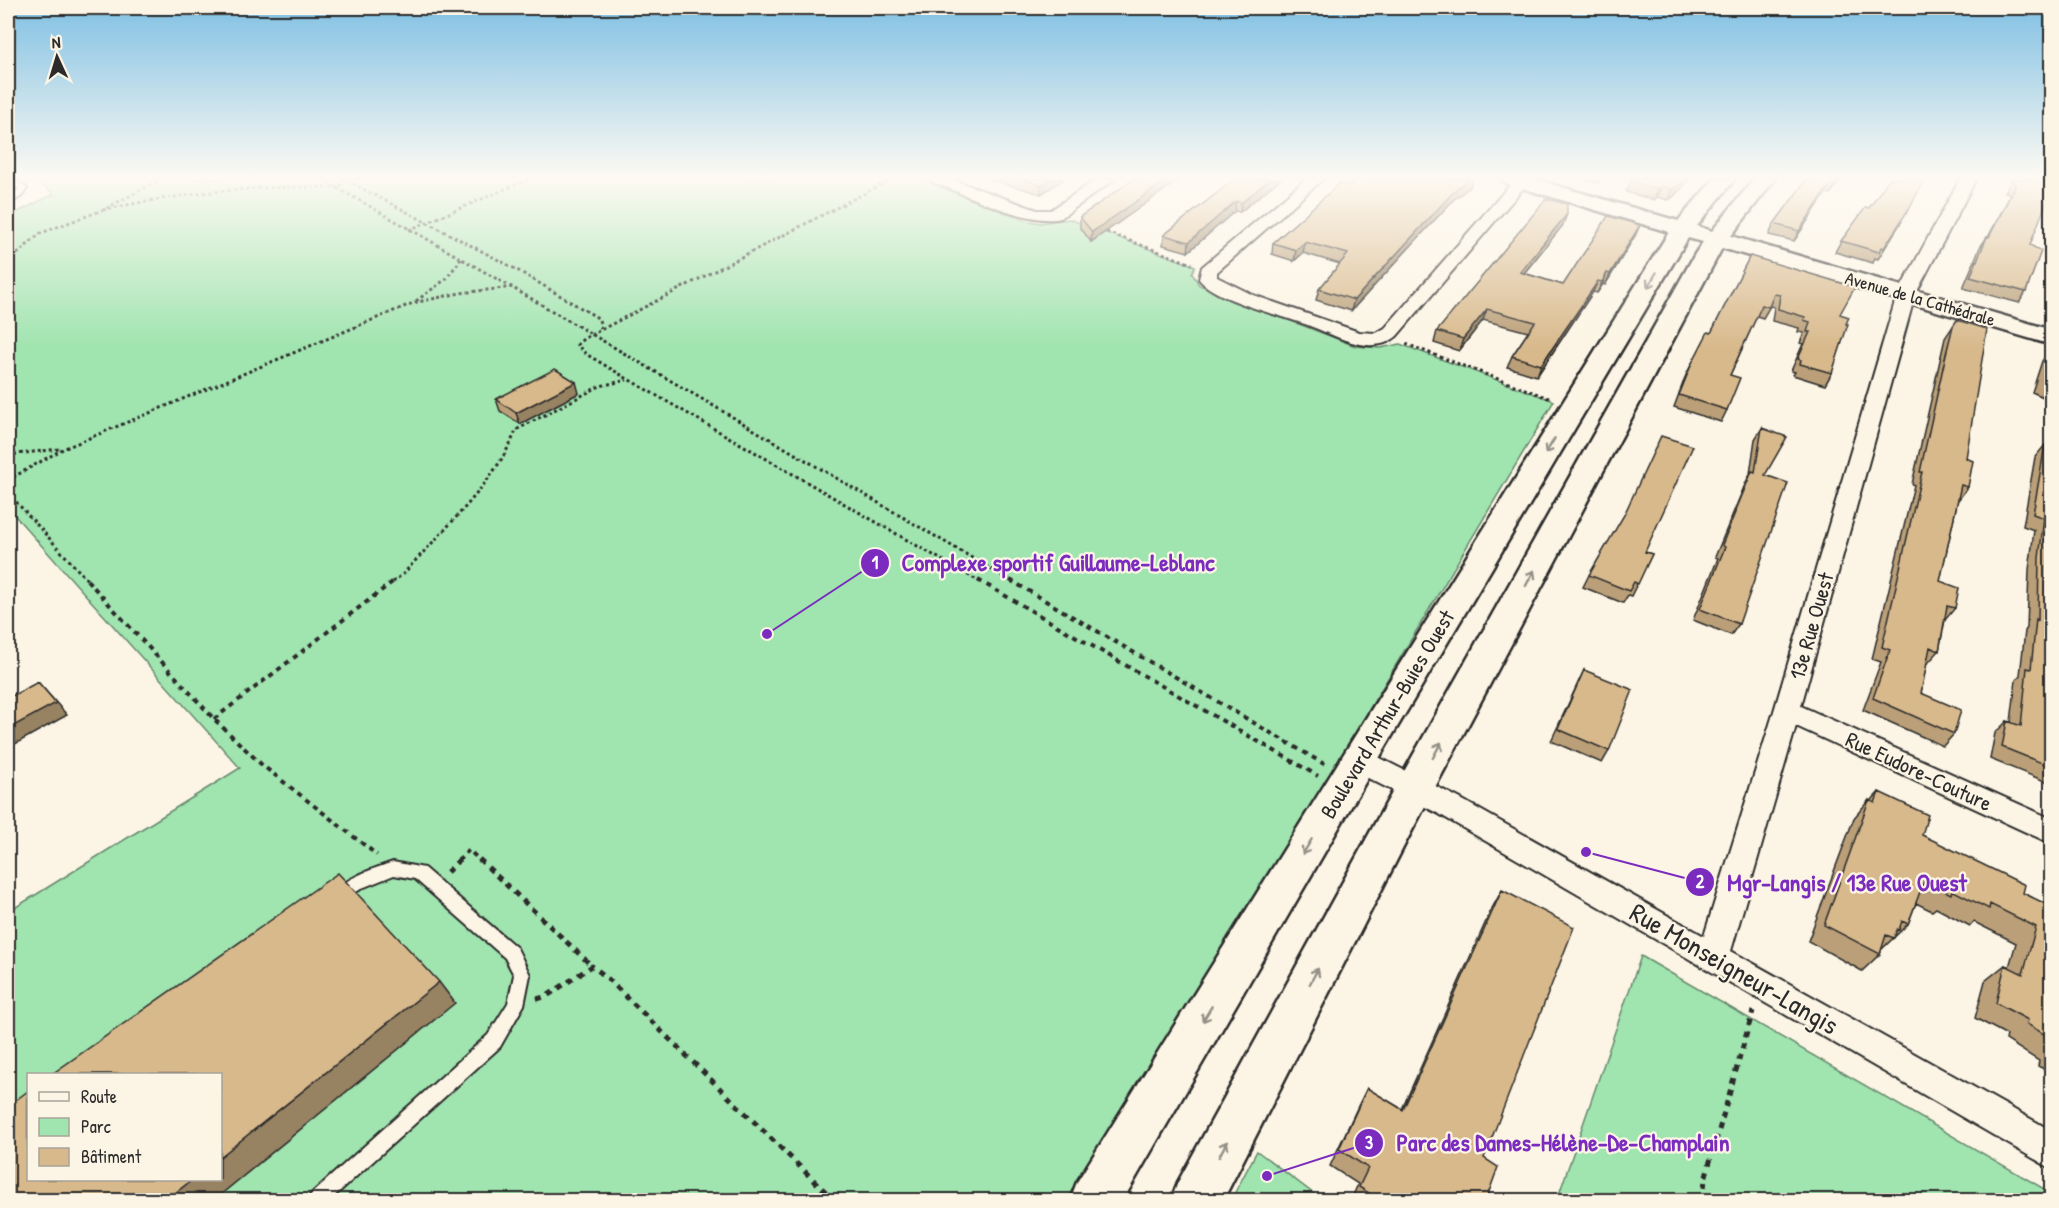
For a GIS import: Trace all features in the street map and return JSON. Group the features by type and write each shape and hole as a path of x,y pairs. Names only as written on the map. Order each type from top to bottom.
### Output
{"street":[{"path":"1249,235 1208,271 1208,279 1218,286 1276,308 1359,338 1374,339 1386,337 1471,235"},
{"name":"Boulevard Arthur-Buies Ouest","path":"1095,1200 1342,771 1574,407 1679,235"},
{"name":"Avenue de la Cathédrale","path":"1700,235 2052,338"},
{"path":"1196,1200 1416,788 1706,254 1720,235"},
{"name":"13e Rue Ouest","path":"1713,957 1787,711 1905,295 1937,235"},
{"name":"Rue Eudore-Couture","path":"1787,711 2052,832"},
{"name":"Rue Monseigneur-Langis","path":"1342,771 1416,788 2052,1151"}],"lane":[{"path":"317,1200 494,1041 516,1005 522,975 511,953 419,873 393,868 357,883 324,908"}],"path":[{"path":"8,262 38,235"},
{"path":"419,235 515,287 592,335 1342,771"},
{"path":"453,235 598,318 601,325 599,331"},
{"path":"783,235 583,339 577,345 586,354 628,379 1342,771"},
{"path":"1114,235 1208,271"},
{"path":"413,303 446,279 462,258"},
{"path":"8,480 63,449 413,303 460,293 515,287"},
{"path":"1386,337 1574,407"},
{"path":"214,719 404,573 488,479 510,446 516,430 600,386 628,379"},
{"path":"8,455 63,449"},
{"path":"8,493 214,719 262,765 393,868"},
{"path":"434,886 469,850 619,990 834,1200"},
{"path":"516,1005 547,996 592,966"},
{"path":"1703,1200 1705,1179 1762,984"}],"green space":[{"path":"8,235 1113,235 1195,266 1192,273 1199,285 1355,346 1380,348 1400,344 1554,401 1339,760 1067,1200 8,1200 8,912 240,768 8,508"},
{"path":"1641,956 2051,1193 2051,1200 1557,1200"},
{"path":"1257,1151 1322,1200 1231,1200"}],"building":[{"path":"1165,235 1197,235 1189,242"},
{"path":"1282,235 1413,235 1354,300 1319,289 1348,254 1305,242 1296,250 1273,243"},
{"path":"1516,235 1550,235 1520,272 1563,285 1595,235 1634,235 1610,274 1607,273 1602,282 1598,281 1541,365 1512,356 1535,322 1487,309 1463,339 1437,331"},
{"path":"1845,235 1892,235 1879,252 1841,241"},
{"path":"2034,235 2030,245 2041,251 2026,292 1970,277 1987,237"},
{"path":"1750,256 1855,287 1840,314 1849,317 1832,373 1800,364 1801,360 1798,359 1810,332 1807,332 1810,322 1804,320 1805,317 1778,309 1780,295 1774,294 1769,307 1762,305 1730,375 1740,378 1727,410 1679,395 1692,363 1708,332 1711,333"},
{"path":"1957,320 1987,329 1966,458 1973,461 1968,487 1961,485 1940,581 1959,588 1955,608 1947,606 1939,651 1930,647 1921,693 1961,710 1954,734 1873,698 1890,650 1882,647 1946,354 1953,326"},
{"path":"2052,355 2052,378 2045,375"},
{"path":"555,369 576,382 516,413 496,399"},
{"path":"1762,428 1787,437 1765,475 1788,483 1739,624 1700,609 1725,547 1722,545 1732,520 1752,471 1755,472"},
{"path":"1661,436 1693,446 1645,552 1652,554 1638,584 1634,582 1629,591 1589,575 1624,515"},
{"path":"2045,445 2052,447 2052,767 2002,747 2007,721 2021,726 2027,668 2031,669 2036,619 2038,620 2039,558 2044,518 2033,514"},
{"path":"1584,670 1633,690 1609,751 1558,729"},
{"path":"38,682 56,703 8,729 8,698"},
{"path":"1879,792 1928,815 1922,835 2025,885 2023,893 2052,907 2052,1039 2027,1024 2028,1020 1996,1003 2005,965 2023,974 2036,927 1990,904 1989,909 1952,890 1951,894 1924,881 1908,924 1902,921 1894,938 1886,935 1880,954 1824,925 1869,800 1875,803"},
{"path":"338,873 439,982 222,1155 222,1073 53,1073"},
{"path":"1502,890 1574,927 1484,1158 1498,1167 1486,1200 1380,1200 1359,1187 1368,1168 1339,1149 1367,1088 1403,1110"},
{"path":"27,1092 27,1181 190,1181 166,1200 8,1200 8,1106"}],"place":[{"name":"Complexe sportif Guillaume-Leblanc","path":"767,634"},
{"name":"Mgr-Langis / 13e Rue Ouest","path":"1586,852"},
{"name":"Parc des Dames-Hélène-De-Champlain","path":"1267,1176"}]}
